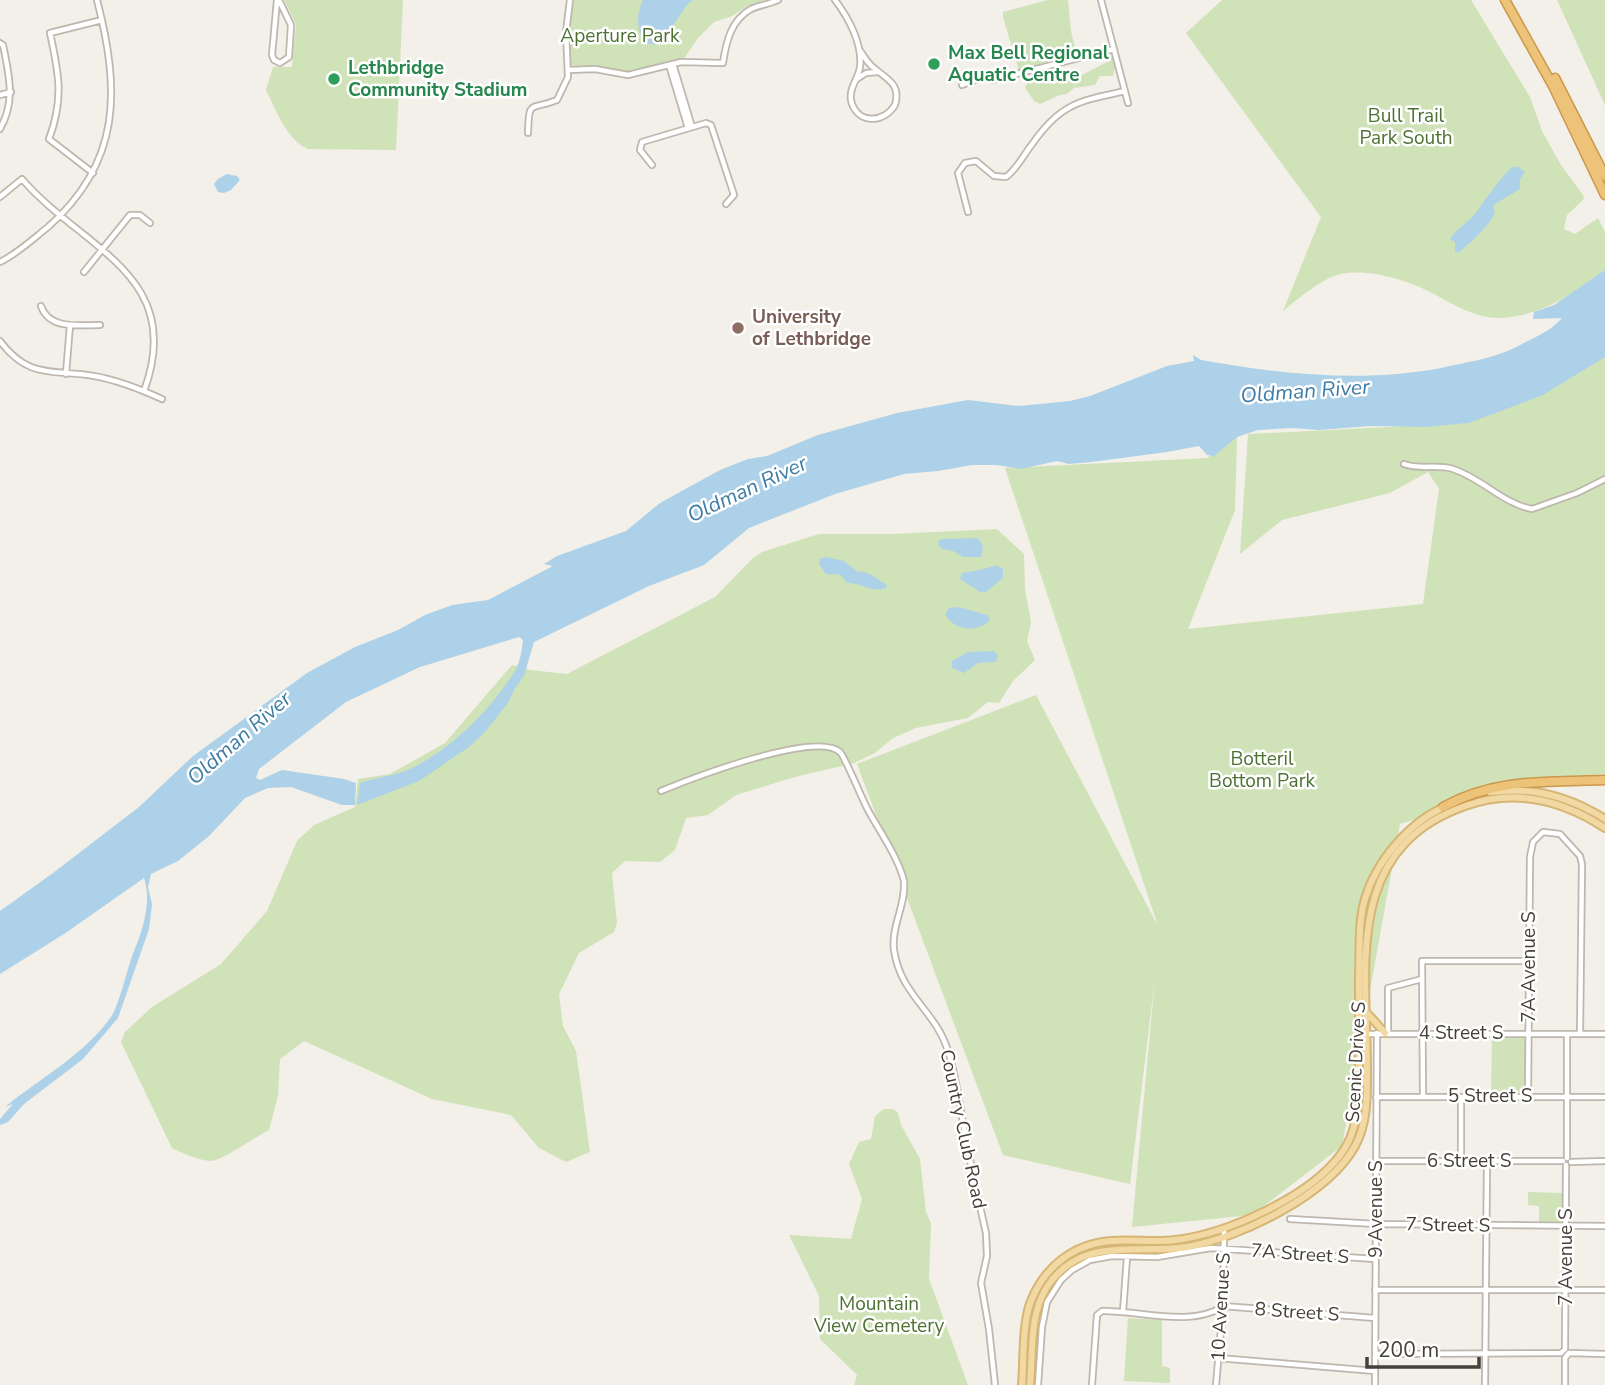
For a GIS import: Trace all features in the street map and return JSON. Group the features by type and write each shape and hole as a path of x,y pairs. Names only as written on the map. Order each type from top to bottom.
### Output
{"highway":[{"path":"1505,0 1553,86 1605,195"},
{"path":"1511,0 1550,68 1605,176"},
{"path":"1443,807 1463,796 1524,782 1605,780"}],"main road":[{"name":"Scenic Drive S","path":"1030,1385 1035,1318 1042,1296 1056,1276 1073,1261 1103,1250 1173,1248 1224,1238 1283,1209 1325,1182 1347,1160 1357,1144 1364,1122 1360,941 1365,899 1380,867 1394,848 1419,824 1443,807 1486,793 1531,792 1571,801 1605,819"},
{"name":"Scenic Drive S","path":"1022,1385 1030,1303 1040,1283 1058,1262 1080,1248 1100,1243 1176,1240 1224,1229 1248,1220 1315,1179 1341,1154 1350,1139 1358,1109 1366,1011 1366,940 1373,897 1402,848 1430,823 1472,803 1489,799 1523,798 1559,804 1605,828"},
{"path":"1366,1011 1383,1033"}],"street":[{"path":"0,262 34,239 62,215 93,173 108,134 113,91 97,0"},
{"path":"278,0 292,30 289,57 280,63 274,60 272,55 278,0"},
{"path":"528,133 530,110 533,106 557,100 567,82 566,32 570,0"},
{"path":"568,70 595,69 628,75 692,61 723,63 727,38 741,16 778,0"},
{"path":"835,0 845,15 859,49 872,66 894,84 897,95 892,110 883,117 869,119 856,111 850,96 860,65 859,49"},
{"path":"1101,0 1128,103"},
{"path":"93,173 49,139 57,119 60,93 50,33 102,20"},
{"path":"0,43 3,45 11,92 9,108 0,129"},
{"path":"962,85 970,80 983,77 993,80 1114,49"},
{"path":"671,65 690,127"},
{"path":"853,86 866,73 882,74"},
{"path":"968,212 958,173 965,163 976,161 994,176 1006,177 1046,125 1065,109 1080,102 1125,91"},
{"path":"0,95 11,92"},
{"path":"652,165 640,150 642,142 706,123 713,127 734,195 726,204"},
{"path":"0,197 22,179 103,250 141,291 152,320 155,349 153,366 144,391"},
{"path":"84,272 130,215 140,215 150,223"},
{"path":"41,306 53,321 70,325 100,325"},
{"path":"66,374 70,325"},
{"path":"0,341 11,354 27,365 47,372 107,378 162,399"},
{"path":"1404,464 1438,465 1456,470 1532,509 1577,493 1605,478"},
{"name":"Country Club Road","path":"661,791 710,772 782,751 825,747 835,749 844,756 860,795 904,881 904,894 894,934 894,949 900,971 910,993 943,1038 953,1069 986,1233 987,1256 981,1283 995,1385"},
{"name":"7A Avenue S","path":"1528,1096 1529,884 1535,839 1543,832 1558,833 1577,852 1583,868 1580,1034"},
{"path":"1423,1097 1422,961 1529,961"},
{"name":"9 Avenue S","path":"1375,1385 1376,1097 1388,988 1422,979"},
{"name":"4 Street S","path":"1363,1034 1605,1034"},
{"name":"7 Avenue S","path":"1485,1354 1561,1353 1565,1349 1567,1034"},
{"name":"5 Street S","path":"1376,1097 1605,1097"},
{"path":"1461,1097 1461,1161"},
{"name":"6 Street S","path":"1376,1161 1605,1161"},
{"path":"1485,1385 1488,1162"},
{"name":"7 Street S","path":"1290,1219 1376,1224 1605,1226"},
{"name":"10 Avenue S","path":"1216,1385 1223,1306 1224,1229"},
{"path":"1038,1385 1043,1314 1053,1291 1066,1275 1080,1265 1106,1256 1157,1257 1211,1248 1224,1249"},
{"name":"7A Street S","path":"1224,1249 1376,1259"},
{"path":"1123,1312 1127,1256"},
{"path":"1376,1290 1605,1290"},
{"name":"8 Street S","path":"1092,1385 1097,1315 1104,1311 1191,1317 1216,1311 1223,1306 1375,1318"},
{"path":"1565,1385 1565,1358 1569,1353 1605,1354"},
{"path":"1375,1354 1485,1354"},
{"path":"1218,1358 1375,1371"}],"green space":[{"name":"Lethbridge Community Stadium","path":"284,0 403,0 396,150 308,149 288,131 266,90 273,67 292,67 296,24"},
{"name":"Aperture Park","path":"574,0 765,0 714,22 698,38 683,60 628,74 571,65 569,33"},
{"path":"1048,0 1068,0 1076,53 1019,71 1003,12"},
{"name":"Bull Trail Park South","path":"1222,0 1471,0 1530,97 1542,131 1561,165 1583,195 1584,199 1567,215 1564,229 1575,234 1598,218 1605,232 1605,270 1555,303 1514,317 1482,316 1424,289 1389,277 1364,273 1334,276 1283,311 1321,217 1186,33"},
{"path":"1557,0 1605,0 1605,105"},
{"path":"1108,56 1113,56 1116,64 1113,76 1100,76 1095,85 1074,88 1067,94 1040,104 1034,101 1025,88 1029,78 1046,78 1051,84 1055,84 1058,81 1055,76 1058,75 1082,75 1107,62"},
{"name":"Botteril Bottom Park","path":"1605,355 1605,774 1549,780 1400,824 1342,1146 1252,1215 1132,1227 1155,978 1130,1184 1003,1155 857,764 1036,695 1158,926 1005,468 1207,458 1237,437 1235,510 1188,629 1423,604 1439,489 1428,472 1390,493 1282,520 1240,554 1248,434 1469,423"},
{"path":"997,529 1024,554 1025,589 1031,622 1027,641 1035,660 1013,681 999,703 988,702 968,718 916,728 893,738 875,753 854,763 736,795 708,815 686,818 675,850 660,862 625,861 612,873 617,923 614,932 579,953 559,994 563,1026 576,1051 590,1152 566,1162 539,1148 511,1115 432,1099 304,1041 280,1059 278,1096 269,1130 210,1161 172,1148 121,1042 125,1032 152,1007 221,964 267,911 297,841 314,825 355,807 358,779 390,774 445,743 512,665 567,674 715,597 762,552 819,534"},
{"path":"1492,1037 1526,1037 1525,1095 1491,1095"},
{"name":"Mountain View Cemetery","path":"884,1109 893,1109 898,1113 901,1125 920,1159 926,1212 931,1223 929,1279 968,1385 854,1385 857,1375 820,1339 819,1296 789,1235 851,1239 862,1199 849,1164 859,1142 871,1139 875,1116"},
{"path":"1528,1192 1564,1193 1563,1224 1539,1223 1539,1206 1528,1205"},
{"path":"1128,1318 1162,1320 1162,1366 1170,1368 1170,1383 1124,1381"}],"water":[{"path":"643,0 693,0 661,43 656,45 644,42 639,32 638,16"},
{"path":"1512,167 1518,167 1525,172 1520,180 1520,189 1495,204 1495,213 1489,222 1458,253 1455,251 1455,242 1450,239 1474,215"},
{"path":"227,174 237,176 240,180 231,190 218,192 214,184"},
{"name":"Oldman River","path":"1605,270 1605,357 1543,395 1469,423 1424,427 1258,430 1237,437 1214,456 1207,455 1199,446 1091,462 1069,464 1057,461 1021,469 972,465 904,474 835,494 749,528 704,565 649,586 534,642 524,676 508,703 469,747 419,781 357,805 360,783 412,768 442,750 470,727 515,671 523,640 519,637 420,667 346,702 259,769 256,778 260,780 282,770 344,779 356,783 355,805 342,805 291,787 268,788 245,798 209,836 178,861 151,874 148,887 152,904 149,929 118,1018 83,1059 24,1104 8,1122 0,1125 0,1119 13,1104 5,1107 88,1043 111,1017 143,924 147,905 146,887 144,878 64,934 0,974 0,911 139,807 193,756 307,673 355,647 452,605 488,600 553,566 544,564 557,556 626,531 660,503 720,470 748,459 767,456 818,435 897,413 968,400 1019,406 1070,401 1167,366 1194,361 1193,355 1201,360 1230,365 1321,375 1381,375 1441,368 1502,353 1544,333 1562,318 1533,319 1534,312 1554,305"},
{"path":"978,538 983,546 981,557 963,557 942,549 938,544 939,540 943,539"},
{"path":"826,557 844,561 858,572 873,576 887,587 873,589 847,583 838,574 826,574 819,564 820,559"},
{"path":"996,565 1003,569 1003,578 986,592 980,592 960,579 962,573"},
{"path":"959,607 987,615 990,620 979,627 959,627 945,614 949,608"},
{"path":"994,651 998,656 995,662 978,663 964,673 952,668 952,661 968,652"}],"place":[{"name":"Max Bell Regional Aquatic Centre","path":"934,64"},
{"name":"Lethbridge Community Stadium","path":"334,79"},
{"name":"University of Lethbridge","path":"738,328"}]}
